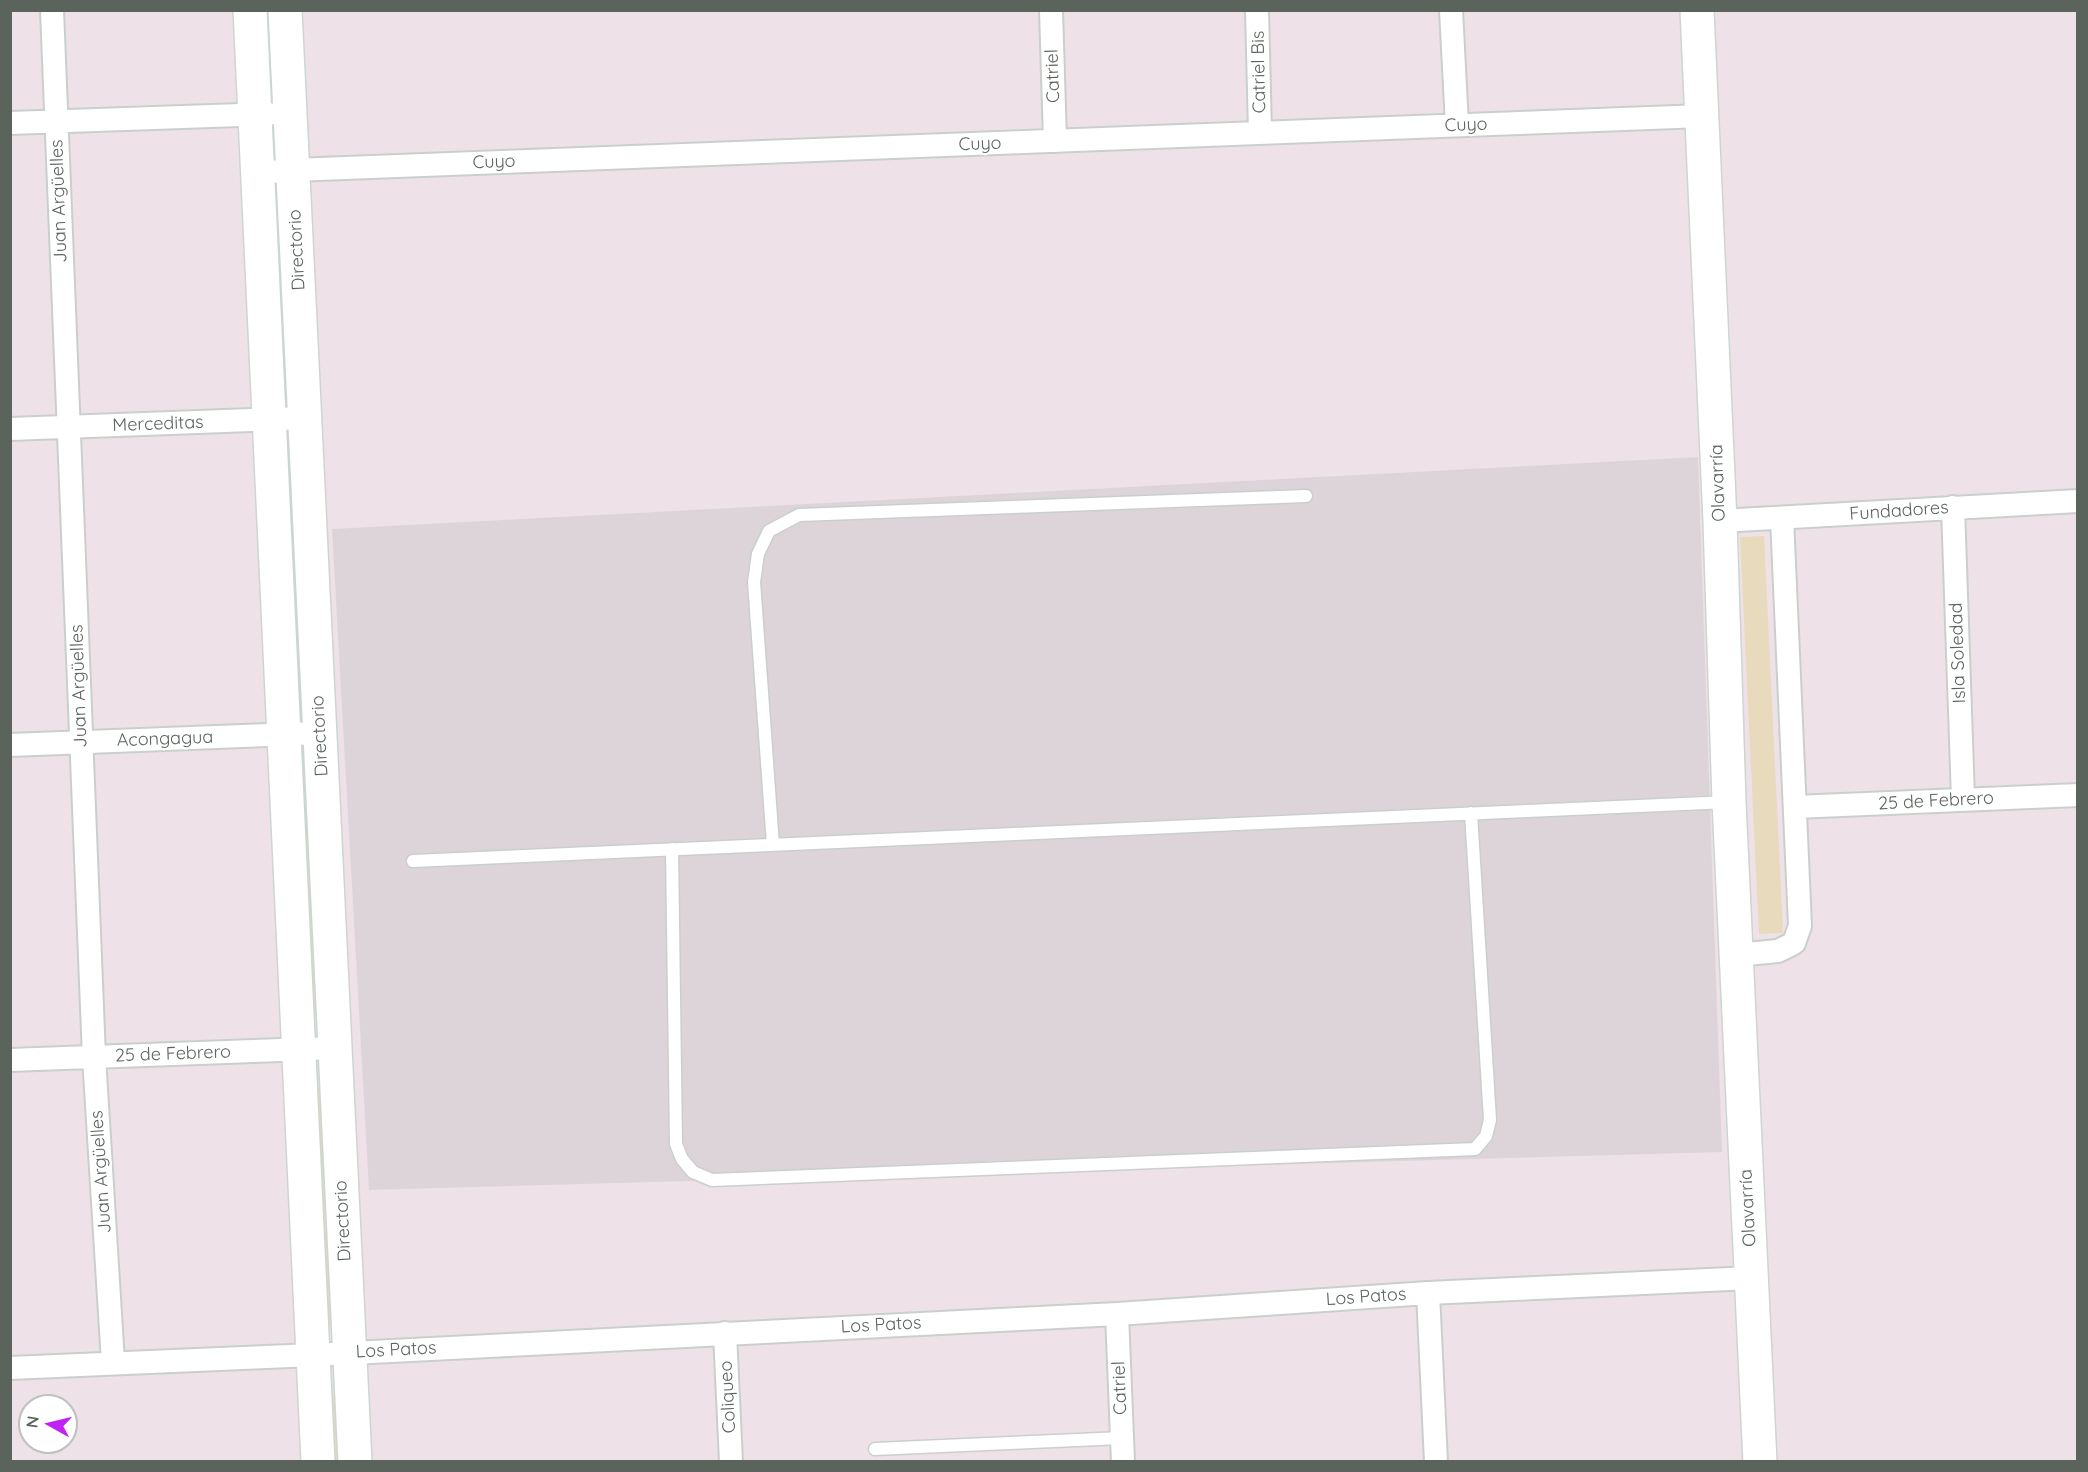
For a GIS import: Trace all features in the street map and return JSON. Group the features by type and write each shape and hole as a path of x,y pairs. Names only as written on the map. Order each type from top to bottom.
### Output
{"main road":[{"name":"Directorio","path":"250,10 318,1461"},
{"name":"Directorio","path":"285,10 355,1461"},
{"name":"Olavarría","path":"1697,10 1720,520 1729,802 1760,1461"}],"street":[{"name":"Juan Argüelles","path":"52,10 94,1057 113,1362"},
{"name":"Catriel","path":"1050,10 1055,141"},
{"name":"Catriel Bis","path":"1257,10 1260,133"},
{"path":"1451,10 1457,125"},
{"path":"10,123 289,112"},
{"name":"Cuyo","path":"258,173 1702,116"},
{"name":"Merceditas","path":"10,429 305,418"},
{"name":"Fundadores","path":"1720,520 2078,501"},
{"name":"Isla Soledad","path":"1953,507 1963,799"},
{"path":"1736,955 1778,951 1794,943 1800,926 1782,518"},
{"name":"Acongagua","path":"10,745 320,733"},
{"name":"25 de Febrero","path":"1795,807 2078,795"},
{"name":"25 de Febrero","path":"10,1060 335,1048"},
{"name":"Los Patos","path":"10,1368 1117,1314 1428,1293 1751,1278"},
{"path":"1428,1293 1436,1461"},
{"name":"Catriel","path":"1117,1314 1123,1461"},
{"name":"Coliqueo","path":"725,1333 731,1461"}],"lane":[{"path":"773,845 754,582 758,554 769,531 799,515 1306,496"},
{"path":"413,861 1729,802"},
{"path":"672,849 676,1144 682,1159 693,1172 712,1180 1475,1149 1486,1136 1490,1120 1471,813"},
{"path":"875,1449 1122,1438"}],"shaded area":[{"path":"281,182 294,392 287,392 273,183"},
{"path":"1698,457 1722,1152 369,1190 332,529"},
{"path":"289,461 297,461 304,700 296,701"},
{"path":"1764,536 1783,933 1759,934 1740,537"},
{"path":"305,768 321,1015 313,1016 298,769"},
{"path":"317,1089 325,1089 335,1325 328,1325"},
{"path":"338,1395 341,1461 333,1461 330,1396"}]}
